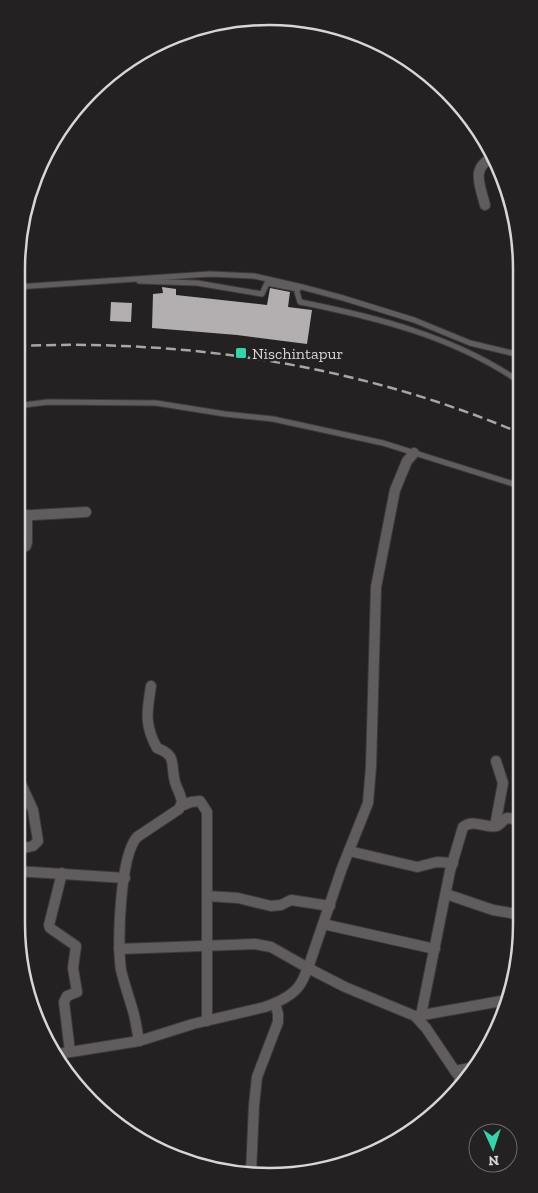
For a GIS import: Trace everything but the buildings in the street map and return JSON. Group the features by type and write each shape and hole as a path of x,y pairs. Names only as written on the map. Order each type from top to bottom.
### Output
{"street":[{"path":"484,205 479,168 488,161"},
{"path":"62,1053 139,1041 207,1020 274,1003 298,988 308,968 368,803 371,767 376,586 395,490 407,461 414,453"},
{"path":"25,515 86,512"},
{"path":"25,528 28,542 25,546"},
{"path":"152,686 147,711 148,727 157,748 167,752 172,759 175,782 181,797 181,806"},
{"path":"495,826 504,783 496,761"},
{"path":"25,794 32,810 38,841 33,846 25,848"},
{"path":"139,1041 134,1013 121,970 119,949 122,902 130,850 137,837 181,806 200,801 207,812 207,1020"},
{"path":"459,1077 418,1016 435,949 453,862 463,827 471,823 495,826 507,818 513,819"},
{"path":"349,851 417,867 437,862 453,862"},
{"path":"25,871 125,878"},
{"path":"62,873 49,926 76,946 73,968 78,989 75,994 67,996 64,1002 70,1052"},
{"path":"446,894 493,910 513,913"},
{"path":"207,896 238,898 271,906 281,905 291,900 330,906"},
{"path":"323,924 435,949"},
{"path":"119,949 264,944 345,987 418,1016 500,1001"},
{"path":"251,1167 257,1081 278,1022 278,1014 274,1003"},
{"path":"456,1071 466,1069"}],"lane":[{"path":"25,286 210,274 254,276 343,298 414,320 470,343 513,354"},
{"path":"110,280 197,283 262,294 267,283 298,289 300,302 394,324 464,350 504,370 513,377"},
{"path":"25,405 48,402 156,403 225,414 273,419 383,443 513,484"}],"railway":[{"path":"25,346 96,345 173,349 275,362 375,384 424,398 473,414 513,430"}],"place":[{"name":"Nischintapur","path":"241,353"}]}
